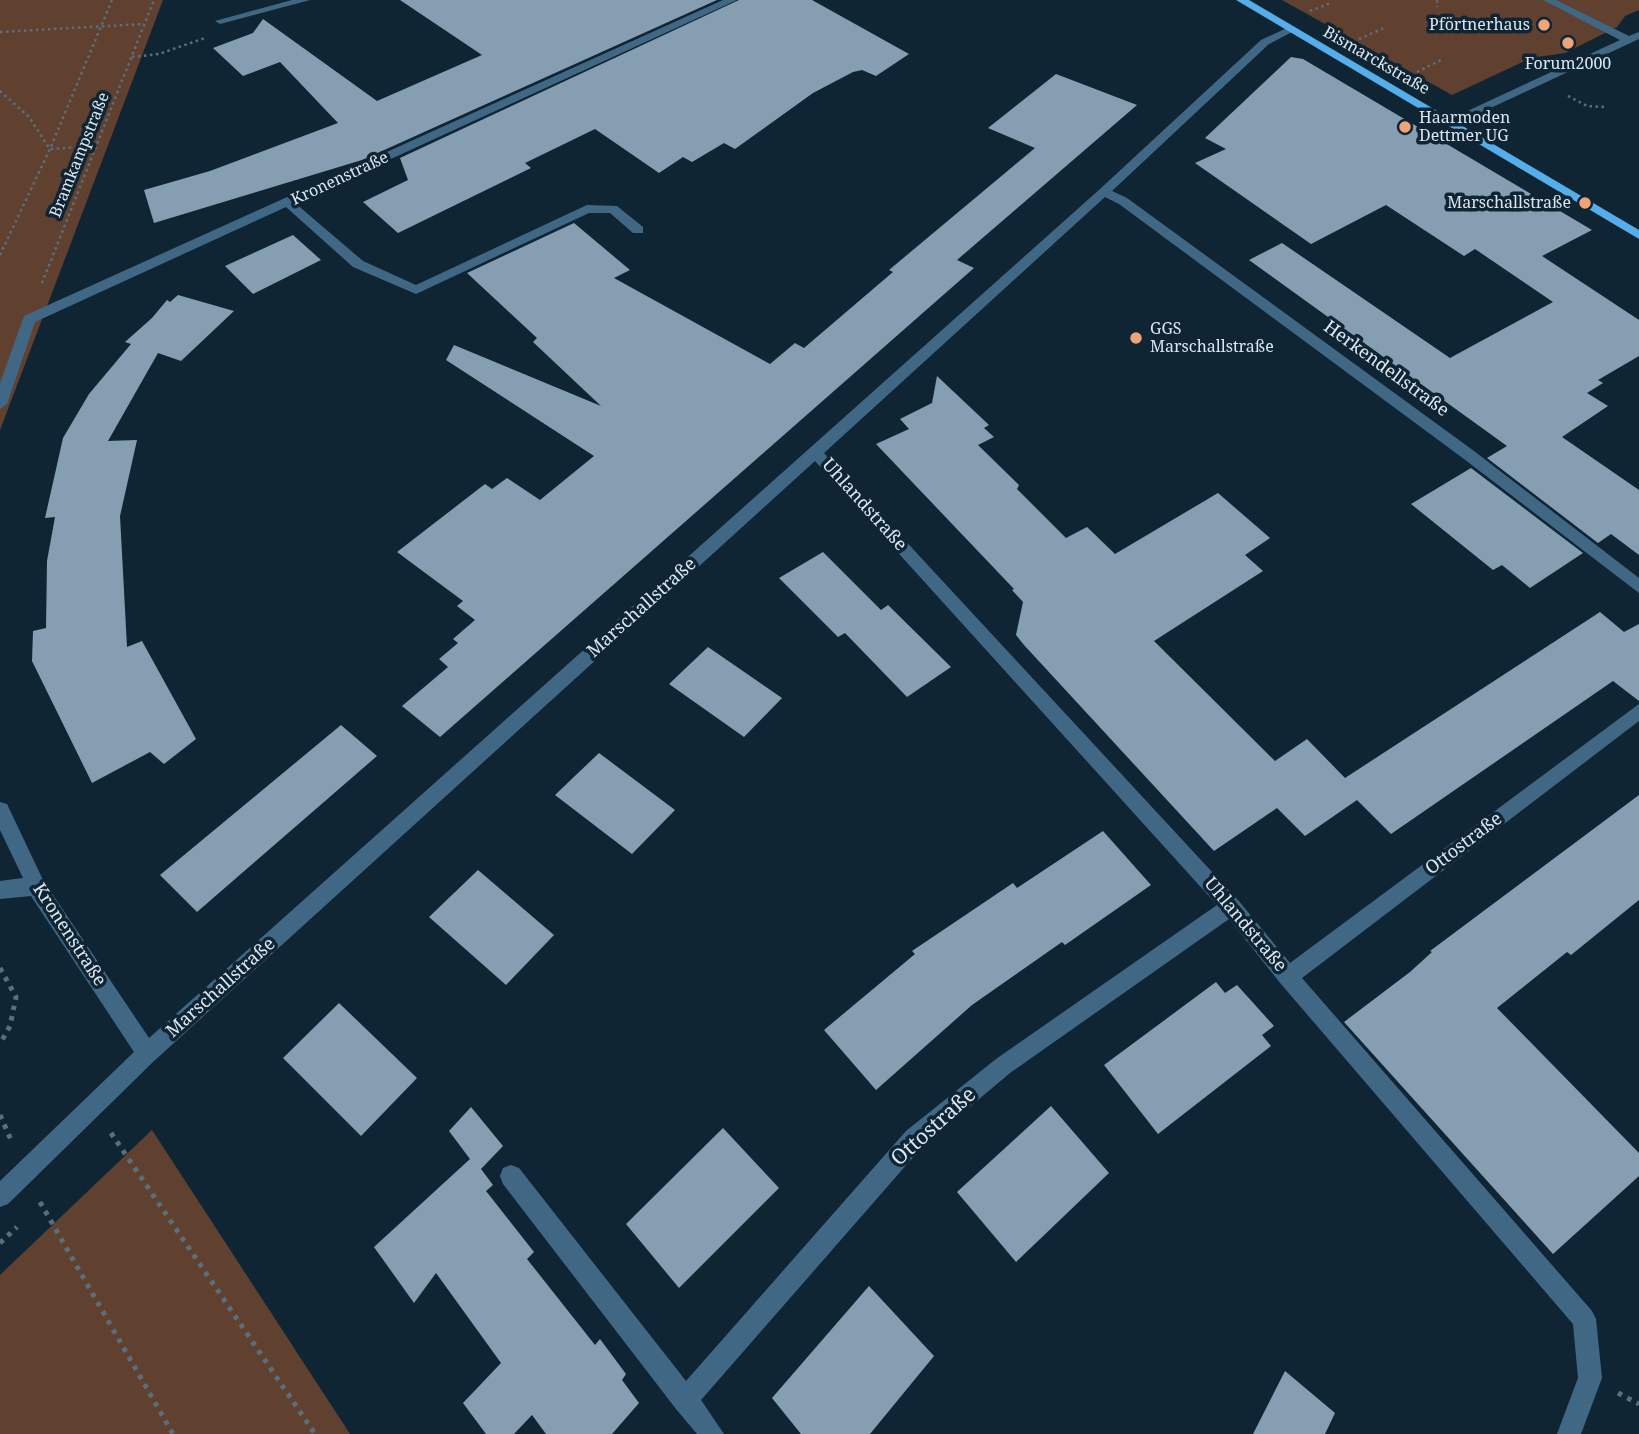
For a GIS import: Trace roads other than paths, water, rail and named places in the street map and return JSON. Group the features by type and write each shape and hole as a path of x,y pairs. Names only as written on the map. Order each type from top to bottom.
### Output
{"main road":[{"name":"Bismarckstraße","path":"1241,0 1639,235"}],"street":[{"path":"220,21 305,0"},
{"name":"Kronenstraße","path":"0,404 29,319 732,0"},
{"path":"1548,0 1634,38"},
{"name":"Marschallstraße","path":"0,1196 147,1054 1104,192 1265,42 1292,30"},
{"path":"1450,123 1537,80 1564,71 1634,38"},
{"name":"Herkendellstraße","path":"1104,192 1123,201 1469,454 1639,587"},
{"path":"288,203 358,264 416,290 587,209 612,209 638,230"},
{"name":"Uhlandstraße","path":"815,452 1231,906 1288,977 1584,1319 1590,1378 1569,1434"},
{"name":"Ottostraße","path":"1288,977 1639,711"},
{"name":"Kronenstraße","path":"0,810 36,886 147,1054"},
{"path":"0,890 36,886"},
{"name":"Ottostraße","path":"685,1400 914,1139 1003,1066 1231,906"},
{"path":"512,1176 712,1434"}],"place":[{"name":"Pförtnerhaus","path":"1544,25"},
{"name":"Forum2000","path":"1568,43"},
{"name":"Haarmoden Dettmer UG","path":"1405,127"},
{"name":"Marschallstraße","path":"1585,203"},
{"name":"GGS Marschallstraße","path":"1136,338"}]}
